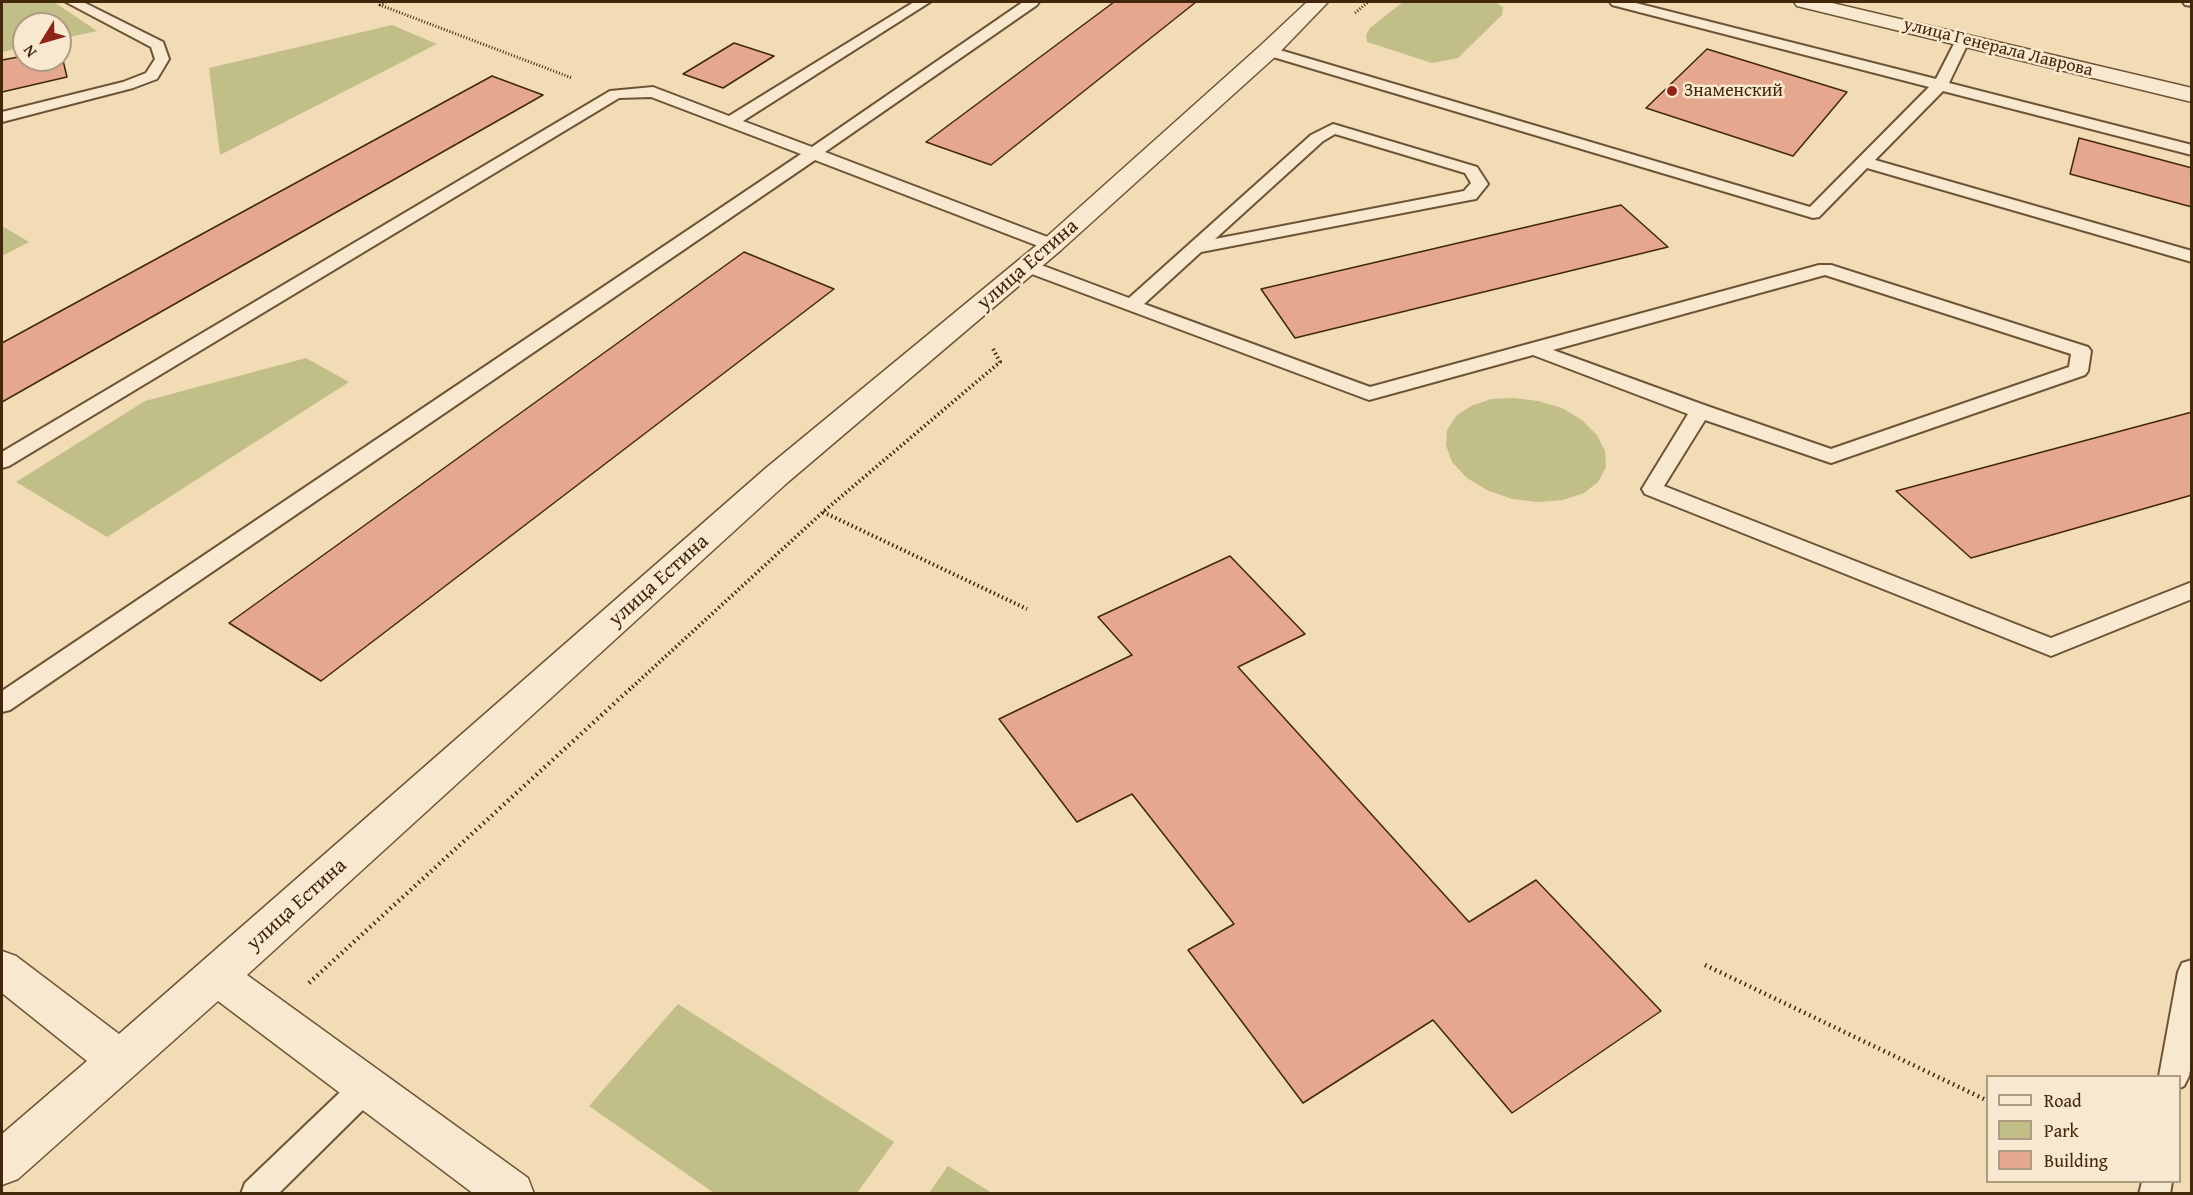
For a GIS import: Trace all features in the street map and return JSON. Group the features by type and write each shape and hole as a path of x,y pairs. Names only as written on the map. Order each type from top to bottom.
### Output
{"street":[{"name":"улица Естина","path":"2,1163 217,976 777,475 1052,245 1268,51 1318,2"},
{"name":"улица Генерала Лаврова","path":"1804,2 2192,95"},
{"path":"2,969 120,1060"},
{"path":"217,976 512,1194"}],"lane":[{"path":"2,117 128,85 152,76 162,59 158,45 74,2"},
{"path":"730,122 923,2"},
{"path":"2,703 814,153 1032,2"},
{"path":"1617,2 2192,150"},
{"path":"1268,51 1813,213 1941,84 1964,39"},
{"path":"2,461 615,94 653,92 1052,245"},
{"path":"1132,305 1195,248 1317,138 1333,129 1353,133 1471,170 1480,184 1470,195 1195,248"},
{"path":"1864,162 2192,257"},
{"path":"1027,266 1369,394 1825,269 2081,351 2078,371 1831,456 1700,411 1534,349"},
{"path":"1700,411 1652,489 2051,647 2192,590"},
{"path":"2174,1075 2192,972"},
{"path":"256,1194 367,1086"}],"path":[{"path":"386,2 380,5 615,94"},
{"path":"1302,61 1368,2"},
{"path":"272,1017 823,512 1000,362 988,339"},
{"path":"823,512 1027,609"},
{"path":"1705,965 1986,1100"}],"green space":[{"path":"2,2 54,2 69,12 12,12 12,50 2,52"},
{"path":"1403,2 1495,2 1503,7 1502,15 1458,58 1432,63 1367,42 1366,35 1370,28"},
{"path":"72,14 97,31 72,36"},
{"path":"392,25 437,44 220,155 209,68"},
{"path":"2,226 29,242 2,256"},
{"path":"306,358 349,382 107,537 16,482 145,401"},
{"path":"1514,398 1538,401 1562,408 1582,420 1597,435 1605,451 1606,467 1598,482 1584,493 1563,500 1538,502 1512,499 1487,490 1467,478 1452,462 1446,445 1447,430 1456,416 1471,406 1491,399"},
{"path":"678,1004 894,1142 857,1193 714,1193 589,1106"},
{"path":"948,1166 992,1193 929,1193"}],"building":[{"path":"1114,2 1196,2 991,165 926,142"},
{"path":"734,43 774,56 723,88 683,74"},
{"path":"1707,49 1847,92 1793,156 1646,108"},
{"path":"12,58 12,72 66,72 67,77 2,92 2,60"},
{"path":"492,76 543,95 2,402 2,343"},
{"path":"2079,138 2192,168 2192,207 2070,174"},
{"path":"1621,205 1668,247 1295,338 1261,289"},
{"path":"744,252 834,289 321,681 229,623"},
{"path":"2192,412 2192,495 1971,558 1896,491"},
{"path":"1230,556 1305,634 1238,667 1469,922 1536,880 1661,1011 1512,1113 1433,1020 1303,1103 1188,950 1234,924 1132,794 1077,822 999,719 1132,655 1098,617"}],"place":[{"name":"Знаменский","path":"1672,91"}]}
